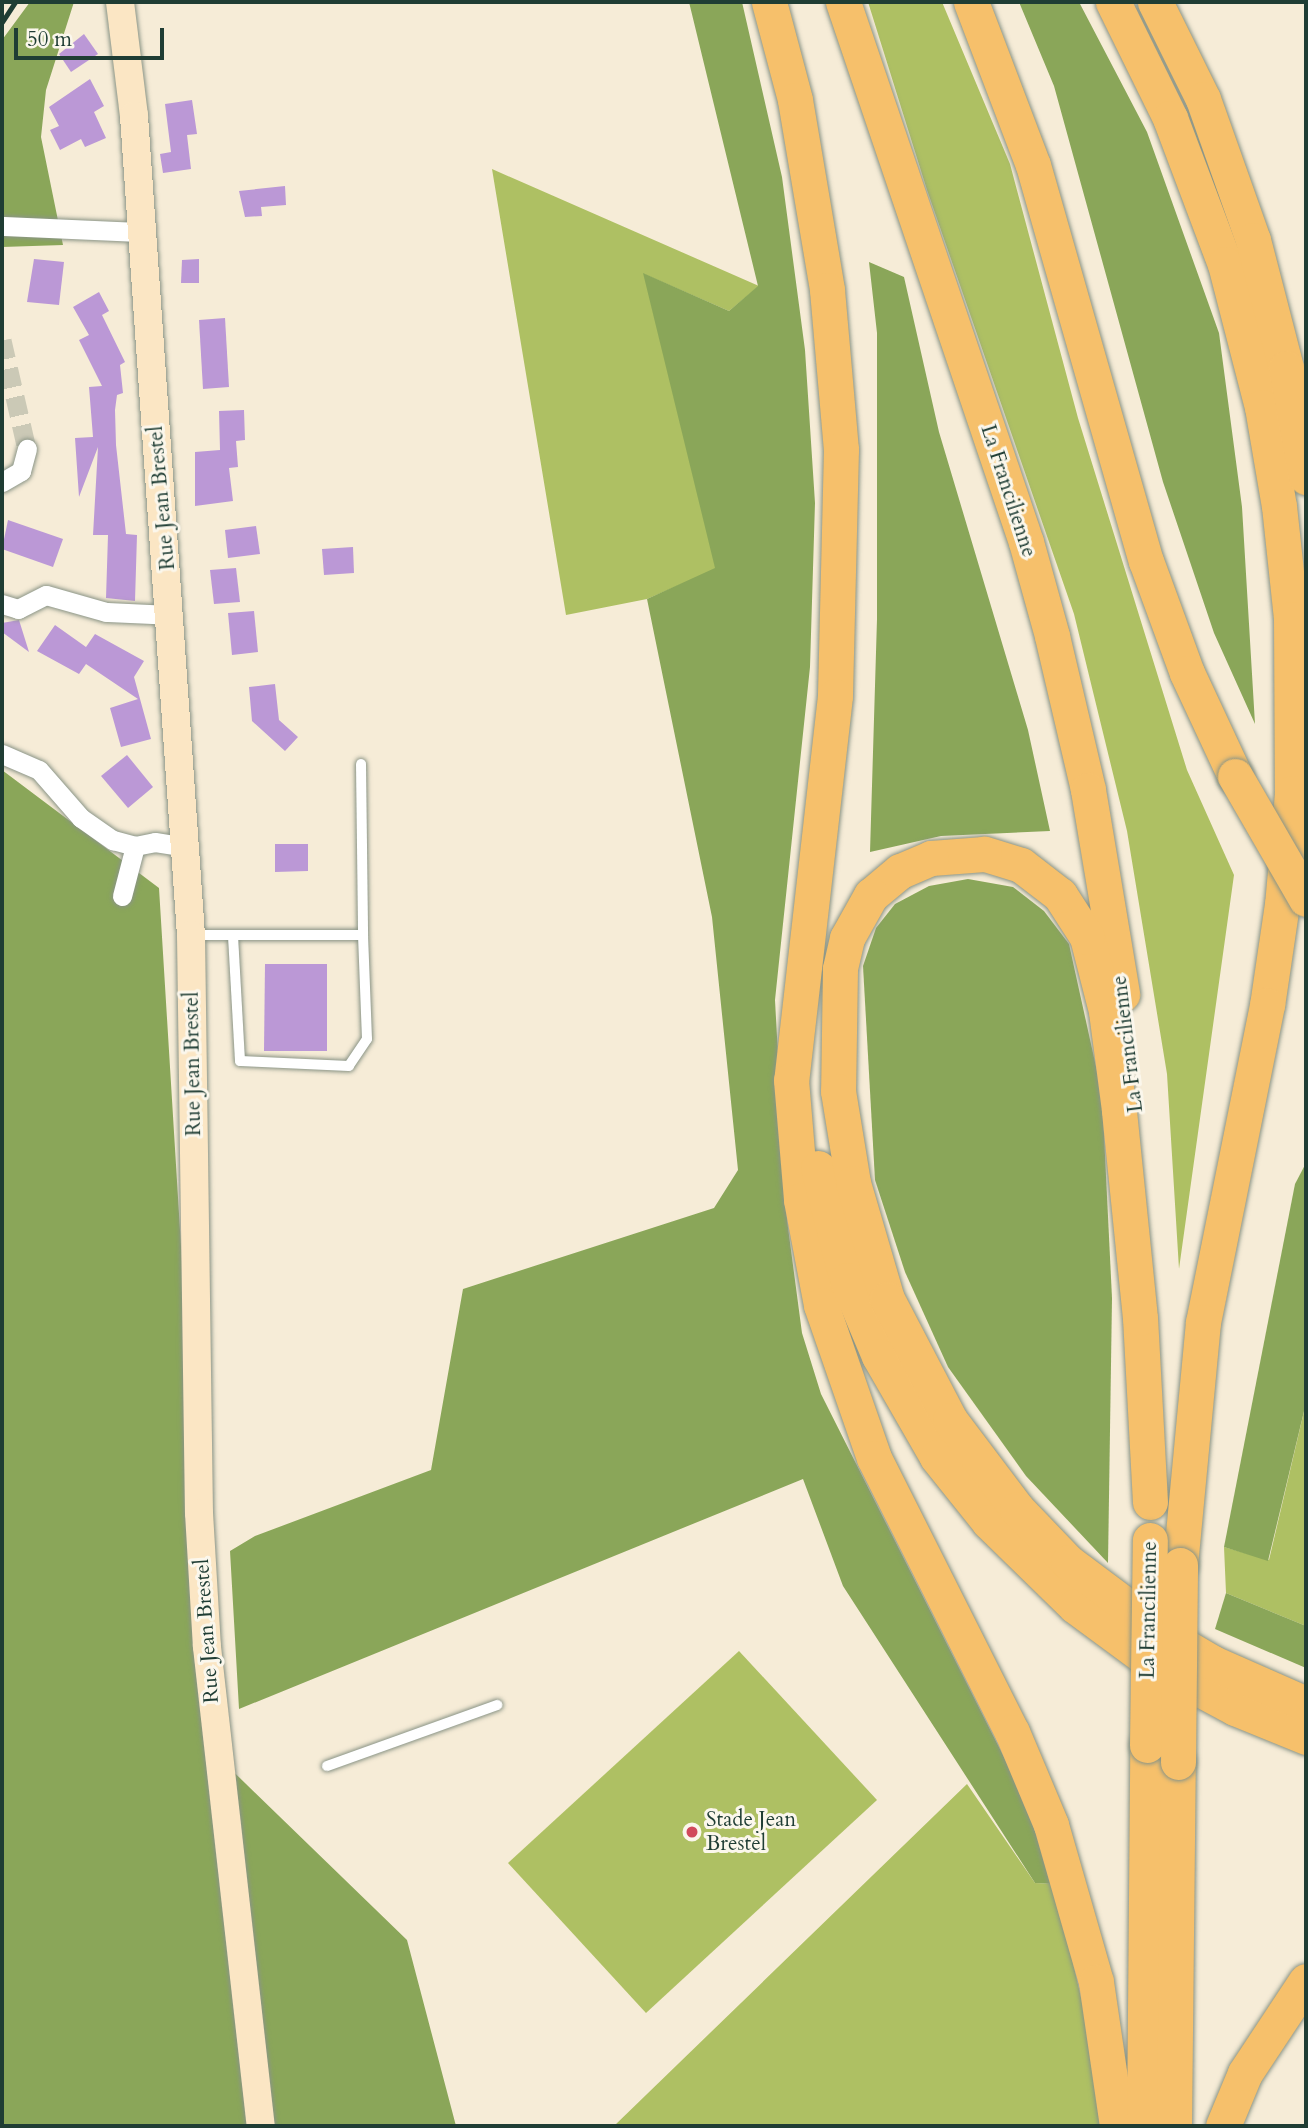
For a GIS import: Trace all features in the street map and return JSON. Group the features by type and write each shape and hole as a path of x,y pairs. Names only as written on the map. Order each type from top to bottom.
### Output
{"highway":[{"path":"769,2 795,100 827,290 841,449 835,696 799,1034 791,1080 795,1149 821,1305 874,1458 1012,1732 1051,1825 1096,1983 1118,2126"},
{"name":"La Francilienne","path":"843,2 1026,542 1088,790 1116,951 1141,1158 1150,1344 1144,2126"},
{"path":"971,2 1033,165 1146,561 1188,673 1236,776 1306,899"},
{"name":"La Francilienne","path":"1113,2 1170,118 1225,264 1262,407 1279,506 1291,631 1292,793 1278,937 1203,1322 1180,1565 1174,2126"},
{"path":"1155,2 1203,99 1306,384"},
{"path":"1253,240 1286,368 1306,477"},
{"path":"1248,1098 1288,941 1306,816"},
{"path":"1150,1502 1140,1318 1119,1110 1106,1011 1087,937 1060,895 1021,865 984,853 931,858 900,871 871,895 847,938 840,969 838,1091 853,1184 887,1299 950,1420 1017,1509 1068,1562 1167,1636 1213,1663 1306,1704"},
{"path":"799,1034 808,1057 818,1167 847,1280 878,1356 937,1457 1015,1551 1106,1630 1204,1692 1306,1737"},
{"path":"1223,2126 1251,2063 1306,1981"}],"street":[{"name":"Rue Jean Brestel","path":"120,2 171,615 191,935 199,1513 215,1745 261,2126"},
{"path":"2,226 141,232"},
{"path":"2,482 21,471 27,449"},
{"path":"2,604 18,609 46,595 106,612 171,615"},
{"path":"2,754 39,770 80,818 113,840 135,846 155,842 186,848"},
{"path":"122,896 135,846"}],"lane":[{"path":"233,935 240,1061 349,1066 367,1039 361,764"},
{"path":"191,935 363,935"},
{"path":"327,1766 497,1705"}],"green space":[{"path":"30,2 74,2 46,90 41,137 63,245 2,247 2,40"},
{"path":"689,2 742,2 782,177 805,350 815,503 810,667 775,1000 787,1220 802,1333 821,1394 1018,1785 1055,1884 1035,1883 843,1586 803,1479 239,1709 230,1551 255,1536 431,1470 463,1289 714,1208 738,1170 712,917 647,599 715,568 643,273 729,311 758,286"},
{"path":"868,2 942,2 1010,164 1078,418 1187,770 1234,875 1179,1269 1167,1074 1127,831 1074,614 927,190"},
{"path":"1019,2 1079,2 1147,132 1219,333 1242,507 1255,724 1214,633 1163,482 1054,86"},
{"path":"492,169 759,286 729,311 644,274 716,569 647,599 566,615"},
{"path":"869,262 904,277 939,432 1028,730 1050,831 941,836 870,852 877,619 877,333"},
{"path":"2,770 159,888 212,1751 407,1940 456,2126 2,2126"},
{"path":"968,879 1013,887 1044,911 1069,944 1102,1094 1112,1298 1108,1563 1026,1476 948,1367 905,1272 875,1180 863,966 876,928 895,904 929,886"},
{"path":"1306,1163 1306,1403 1268,1561 1224,1547 1295,1184"},
{"path":"1306,1403 1306,1626 1226,1593 1224,1547 1269,1560"},
{"path":"1226,1593 1306,1626 1306,1668 1215,1629"},
{"name":"Stade Jean Brestel","path":"739,1651 877,1800 646,2013 508,1863"},
{"path":"967,1784 1035,1883 1055,1884 1092,2046 1101,2126 614,2126"}],"building":[{"path":"84,34 98,54 71,72 59,54"},
{"path":"90,79 104,106 94,112 106,138 85,147 81,139 60,150 50,130 59,126 49,107"},
{"path":"192,100 197,134 187,135 191,169 163,173 160,154 171,152 165,104"},
{"path":"285,186 286,205 261,207 262,216 245,217 239,191"},
{"path":"34,259 64,262 59,305 27,302"},
{"path":"199,259 199,283 181,283 182,260"},
{"path":"99,292 109,311 102,315 125,362 120,365 123,393 117,395 115,410 116,445 126,534 137,535 135,601 106,598 108,535 93,535 98,447 79,497 75,438 93,437 89,387 102,386 79,340 89,335 73,307"},
{"path":"225,318 229,387 203,389 199,320"},
{"path":"244,410 245,440 236,441 238,467 229,468 233,501 195,506 195,452 220,450 219,411"},
{"path":"8,520 63,539 53,567 2,549"},
{"path":"256,526 260,554 228,558 225,530"},
{"path":"353,547 354,573 324,575 322,549"},
{"path":"236,568 240,602 214,604 210,570"},
{"path":"254,611 258,652 232,655 228,613"},
{"path":"19,620 29,652 2,632 2,623"},
{"path":"55,625 86,647 95,634 144,661 134,677 151,739 121,747 110,708 138,699 86,664 79,674 37,651"},
{"path":"275,684 279,720 298,737 285,751 252,721 249,687"},
{"path":"127,755 153,787 128,808 101,776"},
{"path":"275,844 308,844 308,871 275,872"},
{"path":"265,964 327,964 327,1051 264,1051"}],"tunnel":[{"path":"2,340 27,449"}],"railway":[{"path":"2,22 15,2"}],"place":[{"name":"Stade Jean Brestel","path":"692,1832"}]}
